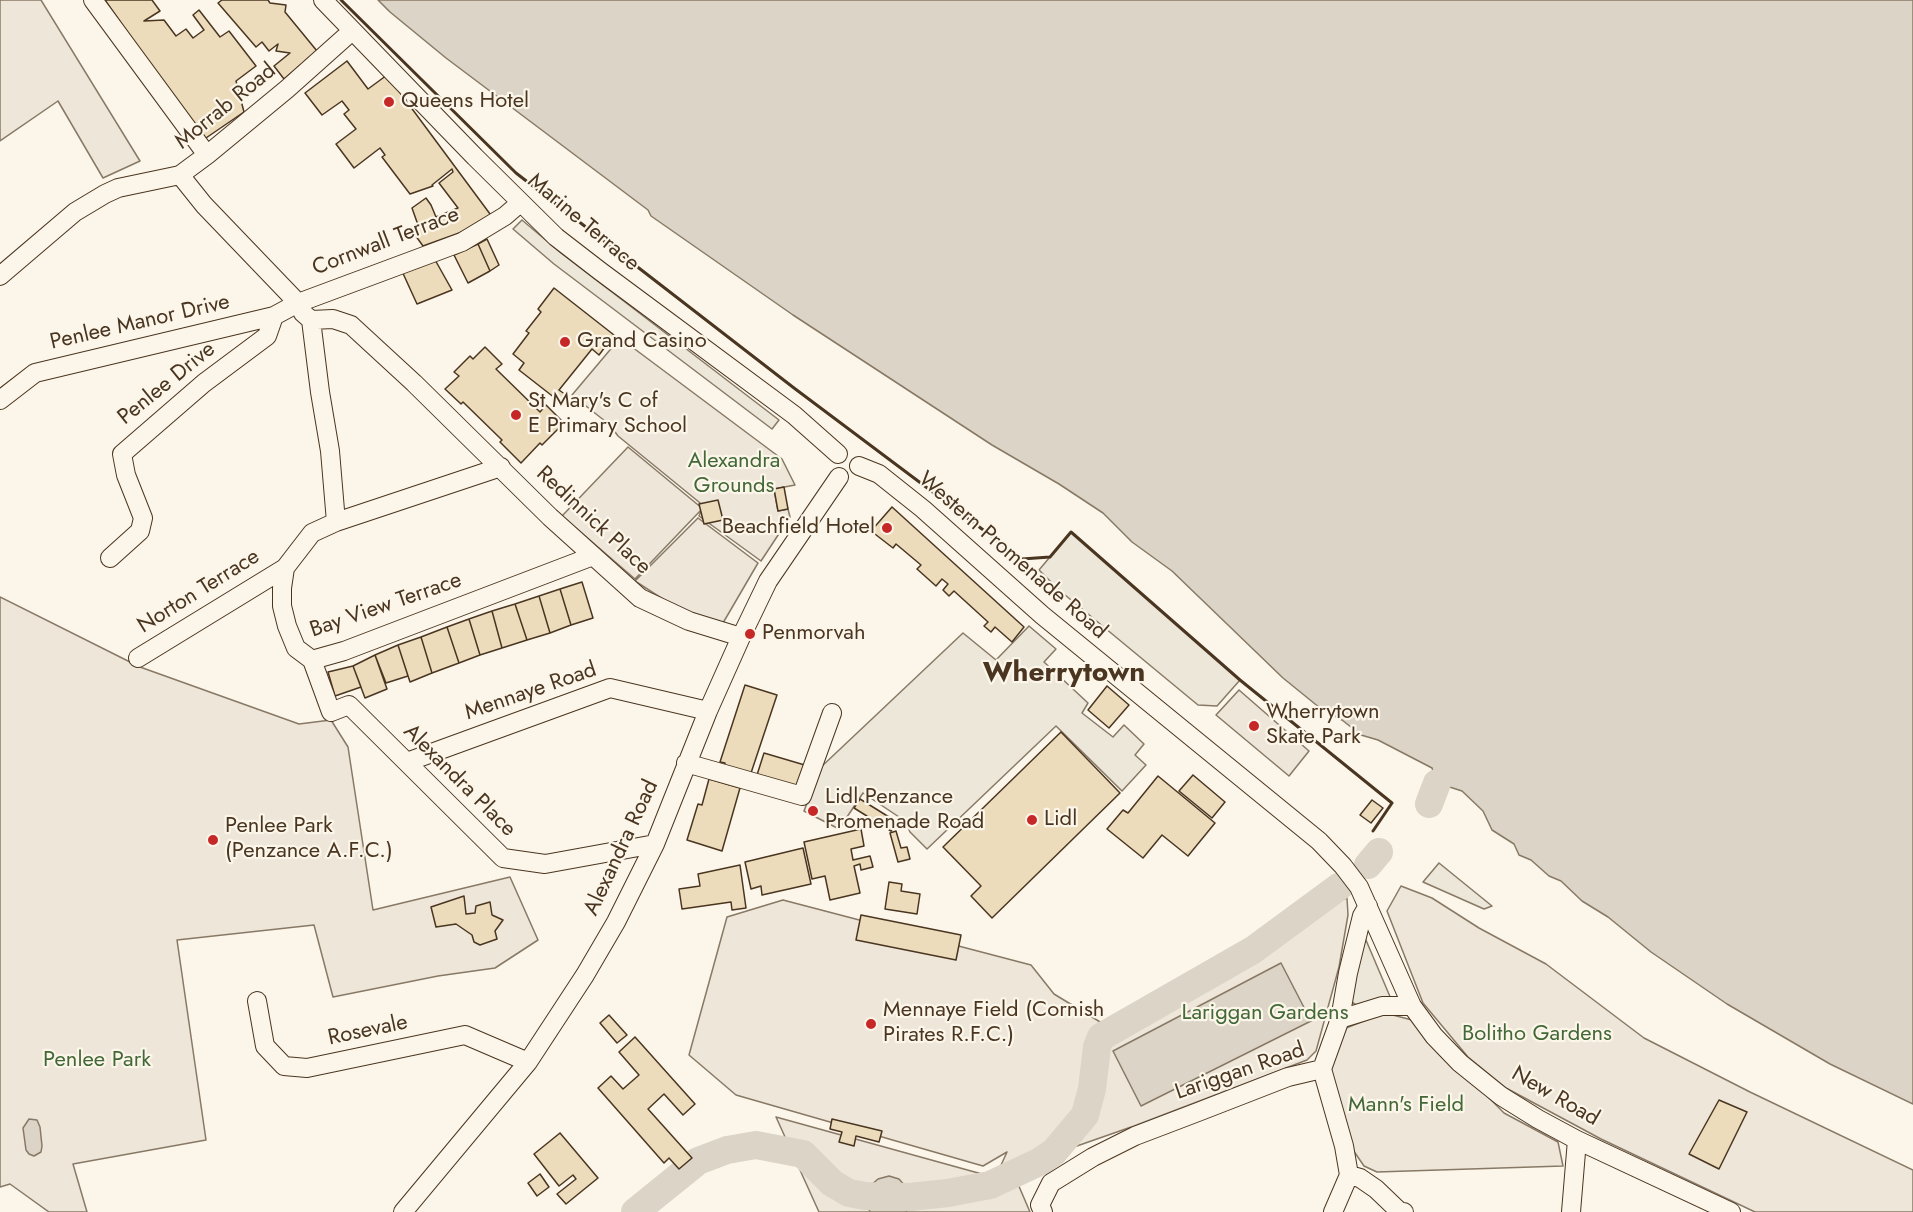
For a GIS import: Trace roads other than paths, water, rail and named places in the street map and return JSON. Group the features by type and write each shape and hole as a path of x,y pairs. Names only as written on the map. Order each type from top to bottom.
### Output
{"street":[{"path":"93,0 207,155"},
{"name":"Marine Terrace","path":"323,0 520,203 567,245 794,415 838,454"},
{"name":"Morrab Road","path":"0,276 75,212 105,194 118,188 180,175 287,89 352,31"},
{"path":"180,175 204,205 311,320 330,451 336,522"},
{"name":"Cornwall Terrace","path":"297,303 462,242 505,216 520,203"},
{"name":"Penlee Manor Drive","path":"0,400 35,373 274,315 297,303"},
{"name":"Penlee Drive","path":"110,558 140,531 143,518 126,475 122,454 204,383 267,336 274,315"},
{"name":"Redinnick Place","path":"311,320 333,319 351,326 407,375 593,556 640,597 688,621 741,637"},
{"path":"852,453 857,458 859,466 852,477 839,477 834,471 832,466 838,454 852,453"},
{"name":"Western Promenade Road","path":"859,466 879,474 923,509 1042,615 1319,842 1353,880 1368,906"},
{"path":"285,568 312,533 336,522 501,467"},
{"name":"Alexandra Road","path":"403,1212 528,1062 585,975 616,922 655,844 708,711 768,581 839,477"},
{"name":"Bay View Terrace","path":"285,568 282,606 287,626 296,648 312,660 344,651 593,556"},
{"name":"Norton Terrace","path":"138,658 285,568"},
{"name":"Alexandra Place","path":"312,660 331,712 349,705 503,858 544,864 655,844"},
{"name":"Mennaye Road","path":"406,762 610,688 708,711"},
{"path":"686,763 802,796 832,713"},
{"name":"New Road","path":"1368,906 1412,1006 1434,1036 1460,1063 1501,1096 1538,1119 1577,1140 1731,1212"},
{"name":"Lariggan Road","path":"1043,1212 1040,1205 1051,1183 1093,1157 1135,1136 1288,1077 1322,1069 1340,1019 1362,916 1368,906"},
{"name":"Rosevale","path":"257,1001 265,1046 284,1066 307,1068 465,1035 528,1062"},
{"path":"1340,1019 1382,1006 1412,1006"},
{"path":"1322,1069 1344,1146 1349,1175 1333,1212"},
{"path":"1571,1212 1577,1140"},
{"path":"1349,1175 1360,1178 1400,1212 1404,1212"}],"waterway":[{"path":"1429,804 1437,783"},
{"path":"1368,865 1379,852"},
{"path":"635,1212 698,1161 727,1150 756,1145 803,1154 832,1183 849,1193 865,1196 910,1197 990,1185 1039,1162 1054,1152 1085,1115 1092,1089 1097,1047 1101,1037 1253,950 1340,886"}],"place":[{"name":"Queens Hotel","path":"389,102"},
{"name":"Grand Casino","path":"565,342"},
{"name":"St Mary's C of E Primary School","path":"516,415"},
{"name":"Beachfield Hotel","path":"887,528"},
{"name":"Penmorvah","path":"750,634"},
{"name":"Wherrytown Skate Park","path":"1254,726"},
{"name":"Lidl Penzance Promenade Road","path":"813,811"},
{"name":"Lidl","path":"1032,820"},
{"name":"Penlee Park (Penzance A.F.C.)","path":"213,840"},
{"name":"Mennaye Field (Cornish Pirates R.F.C.)","path":"871,1024"}],"district":[{"name":"Wherrytown","path":"1064,674"}],"park label":[{"name":"Alexandra Grounds","path":"734,474"},
{"name":"Lariggan Gardens","path":"1265,1014"},
{"name":"Bolitho Gardens","path":"1537,1035"},
{"name":"Penlee Park","path":"97,1061"},
{"name":"Mann's Field","path":"1406,1106"}]}
